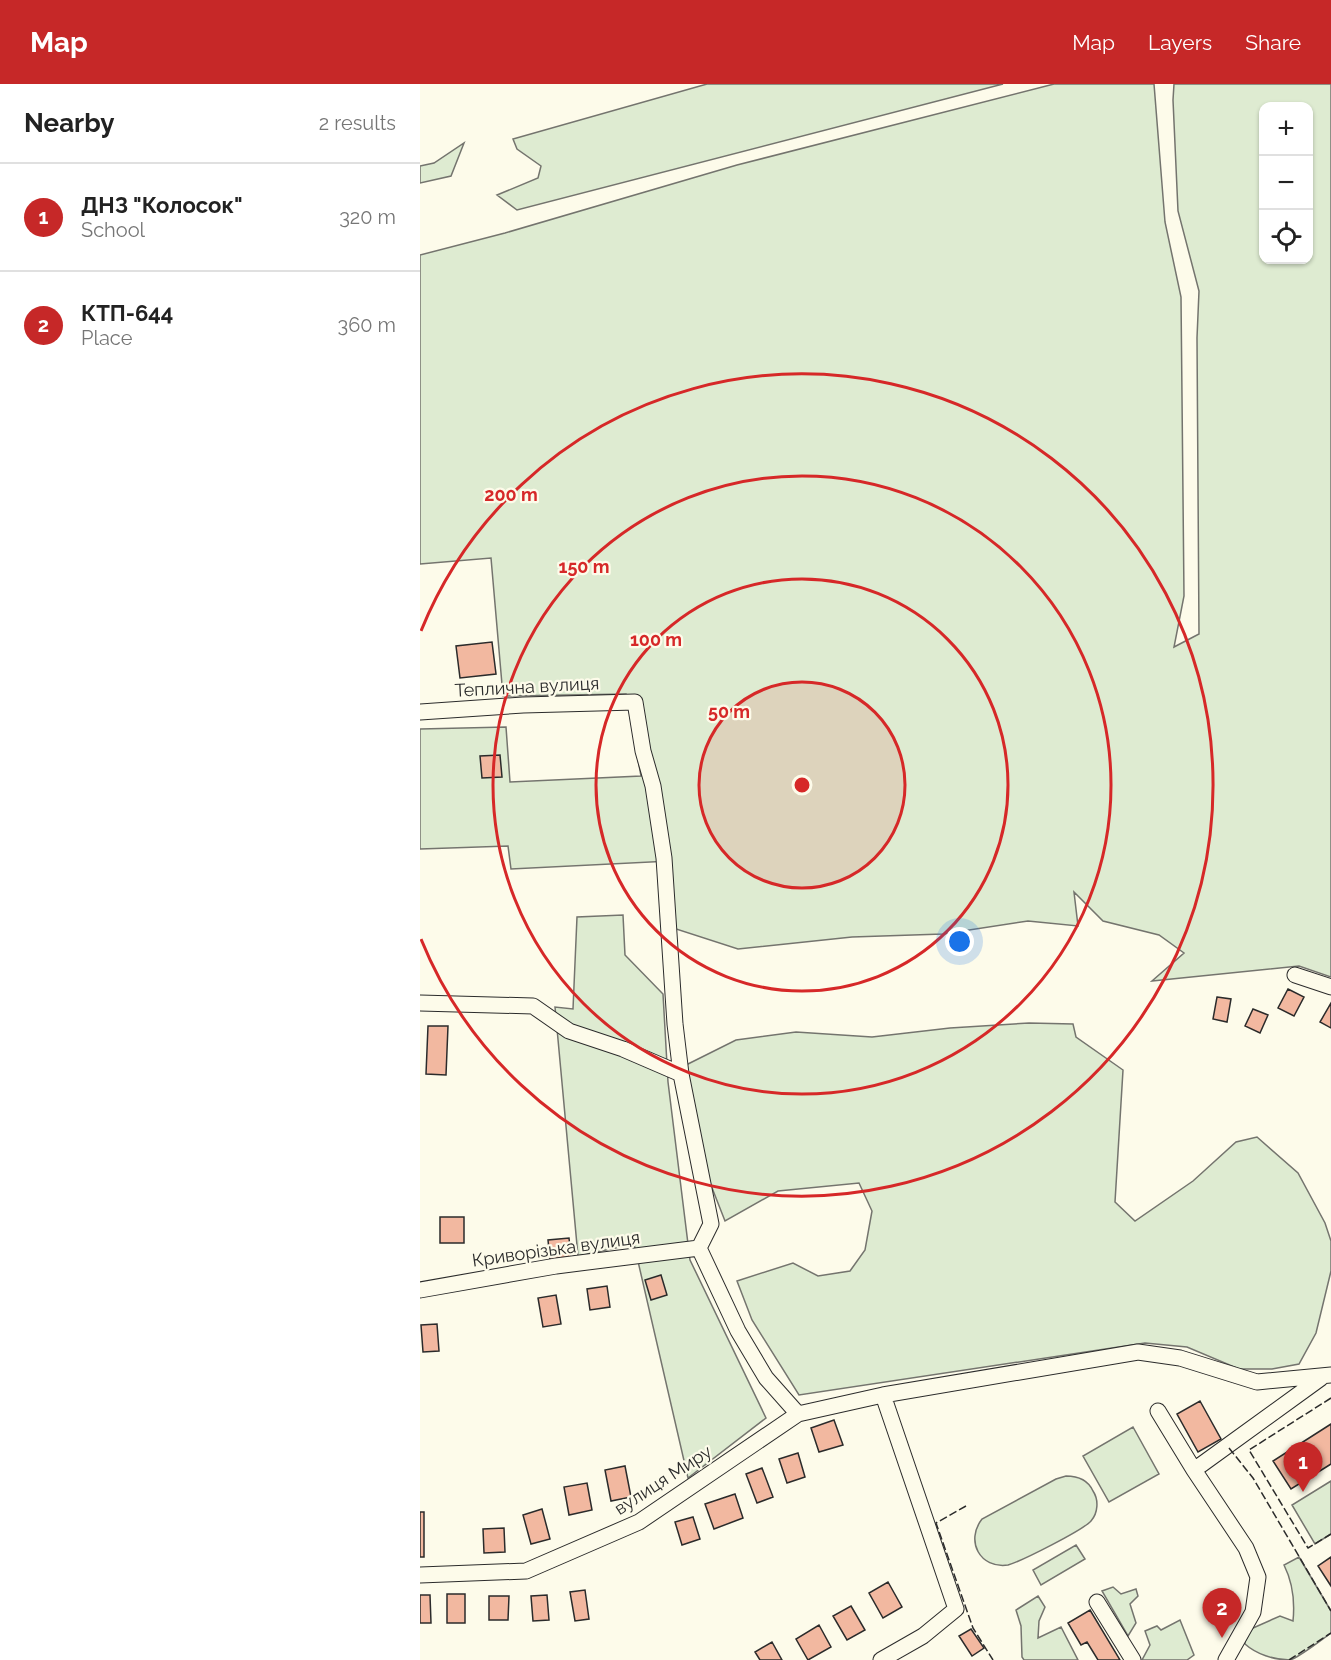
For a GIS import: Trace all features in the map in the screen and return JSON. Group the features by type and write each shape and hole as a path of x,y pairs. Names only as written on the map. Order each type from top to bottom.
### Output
{"street":[{"name":"Теплична вулиця","path":"420,712 523,705 635,702 643,751 653,786 664,858 675,1024 681,1074"},
{"path":"1295,975 1331,987"},
{"path":"420,1003 533,1006 569,1031 623,1049 681,1074 711,1224 699,1248 738,1332 766,1378 798,1414"},
{"name":"Криворізька вулиця","path":"420,1290 556,1266 699,1248"},
{"name":"вулиця Миру","path":"420,1575 526,1571 639,1522 798,1414 883,1395 1138,1352 1180,1358 1257,1382 1326,1377"},
{"path":"1194,1470 1326,1377"},
{"path":"881,1660 923,1636 956,1609 883,1395"},
{"path":"1158,1410 1194,1470 1246,1548 1258,1577 1253,1612 1226,1660"},
{"path":"1097,1602 1133,1660"}],"green space":[{"path":"707,84 1003,84 517,210 497,195 538,178 541,166 517,149 513,139"},
{"path":"1054,84 1154,84 1165,222 1181,297 1184,596 1174,647 1199,634 1197,338 1199,291 1178,211 1174,84 1331,84 1331,977 1299,966 1152,981 1184,953 1159,935 1103,921 1074,892 1078,926 1028,921 943,934 852,937 738,949 673,928 670,861 511,869 508,846 420,849 420,729 506,727 510,782 641,776 626,694 503,696 491,558 420,564 420,255 505,233 737,165"},
{"path":"464,143 451,176 420,183 420,166 434,163"},
{"path":"623,915 625,955 663,994 668,1082 690,1260 766,1418 688,1478 634,1244 578,1256 555,1007 573,1009 577,917"},
{"path":"1029,1023 1073,1024 1076,1037 1123,1070 1115,1202 1135,1221 1193,1181 1236,1142 1257,1137 1298,1173 1325,1223 1331,1241 1331,1271 1316,1333 1299,1364 1272,1369 1239,1369 1187,1347 1145,1343 799,1395 752,1320 737,1281 793,1263 818,1276 850,1271 865,1250 872,1211 859,1183 778,1191 725,1221 707,1175 684,1066 736,1040 796,1032 872,1037 950,1028"},
{"path":"1133,1427 1159,1474 1109,1502 1083,1456"},
{"path":"1066,1476 1082,1479 1091,1487 1097,1506 1091,1521 1052,1545 1008,1565 990,1563 983,1558 975,1544 977,1527 982,1519 1056,1479"},
{"path":"1331,1481 1331,1534 1315,1544 1292,1505"},
{"path":"1076,1545 1085,1559 1041,1585 1033,1570"},
{"path":"1299,1557 1331,1611 1331,1633 1290,1660 1266,1656 1245,1644 1244,1632 1280,1616 1293,1621 1293,1592 1284,1565"},
{"path":"1113,1587 1121,1594 1136,1589 1138,1596 1130,1604 1136,1623 1128,1636 1102,1591"},
{"path":"1038,1596 1045,1607 1039,1621 1038,1638 1061,1627 1078,1660 1024,1660 1022,1657 1021,1626 1016,1610"},
{"path":"1180,1620 1194,1655 1187,1660 1142,1660 1150,1645 1145,1631 1157,1626 1161,1630"}],"building":[{"path":"492,642 496,674 460,678 456,646"},
{"path":"500,755 502,777 482,778 480,756"},
{"path":"1288,989 1304,997 1294,1016 1278,1008"},
{"path":"1217,997 1231,999 1227,1022 1213,1019"},
{"path":"1331,1003 1331,1028 1320,1022"},
{"path":"1253,1009 1268,1015 1260,1033 1245,1026"},
{"path":"428,1026 448,1026 446,1075 426,1074"},
{"path":"440,1217 464,1217 464,1243 440,1243"},
{"path":"569,1238 571,1257 550,1260 548,1240"},
{"path":"661,1275 667,1295 651,1300 645,1280"},
{"path":"607,1286 610,1307 590,1310 587,1289"},
{"path":"556,1295 561,1324 543,1327 538,1298"},
{"path":"437,1324 439,1351 423,1352 421,1325"},
{"path":"1200,1401 1221,1439 1198,1452 1177,1414"},
{"path":"834,1420 843,1445 819,1452 811,1428"},
{"path":"1331,1424 1331,1464 1291,1489 1273,1461"},
{"path":"798,1453 805,1477 787,1483 779,1459"},
{"path":"625,1466 631,1497 611,1501 605,1470"},
{"path":"762,1468 773,1497 757,1503 746,1474"},
{"path":"587,1483 592,1510 569,1515 564,1487"},
{"path":"735,1494 743,1518 714,1529 705,1504"},
{"path":"542,1509 550,1539 531,1544 523,1515"},
{"path":"420,1512 424,1512 424,1557 420,1557"},
{"path":"693,1517 700,1539 682,1545 675,1522"},
{"path":"504,1528 505,1552 484,1553 483,1529"},
{"path":"1331,1557 1331,1586 1318,1566"},
{"path":"888,1582 902,1607 883,1618 869,1593"},
{"path":"585,1590 589,1619 575,1621 570,1592"},
{"path":"447,1594 465,1594 465,1623 447,1623"},
{"path":"420,1595 430,1595 431,1623 420,1623"},
{"path":"547,1595 549,1620 533,1621 531,1596"},
{"path":"489,1596 509,1596 508,1620 489,1620"},
{"path":"851,1606 865,1630 847,1640 833,1616"},
{"path":"1090,1610 1120,1660 1098,1660 1087,1642 1081,1645 1068,1623"},
{"path":"819,1625 831,1647 808,1660 796,1639"},
{"path":"971,1629 984,1648 972,1656 959,1636"},
{"path":"772,1642 782,1660 760,1660 755,1652"}],"fence":[{"path":"1331,1398 1249,1450 1308,1548 1331,1534"},
{"path":"1229,1448 1253,1478 1331,1611"},
{"path":"966,1506 936,1523 973,1628 993,1660"},
{"path":"1289,1660 1331,1633"}],"place":[{"name":"ДНЗ \"Колосок\"","path":"1303,1492"},
{"name":"КТП-644","path":"1222,1638"}]}
